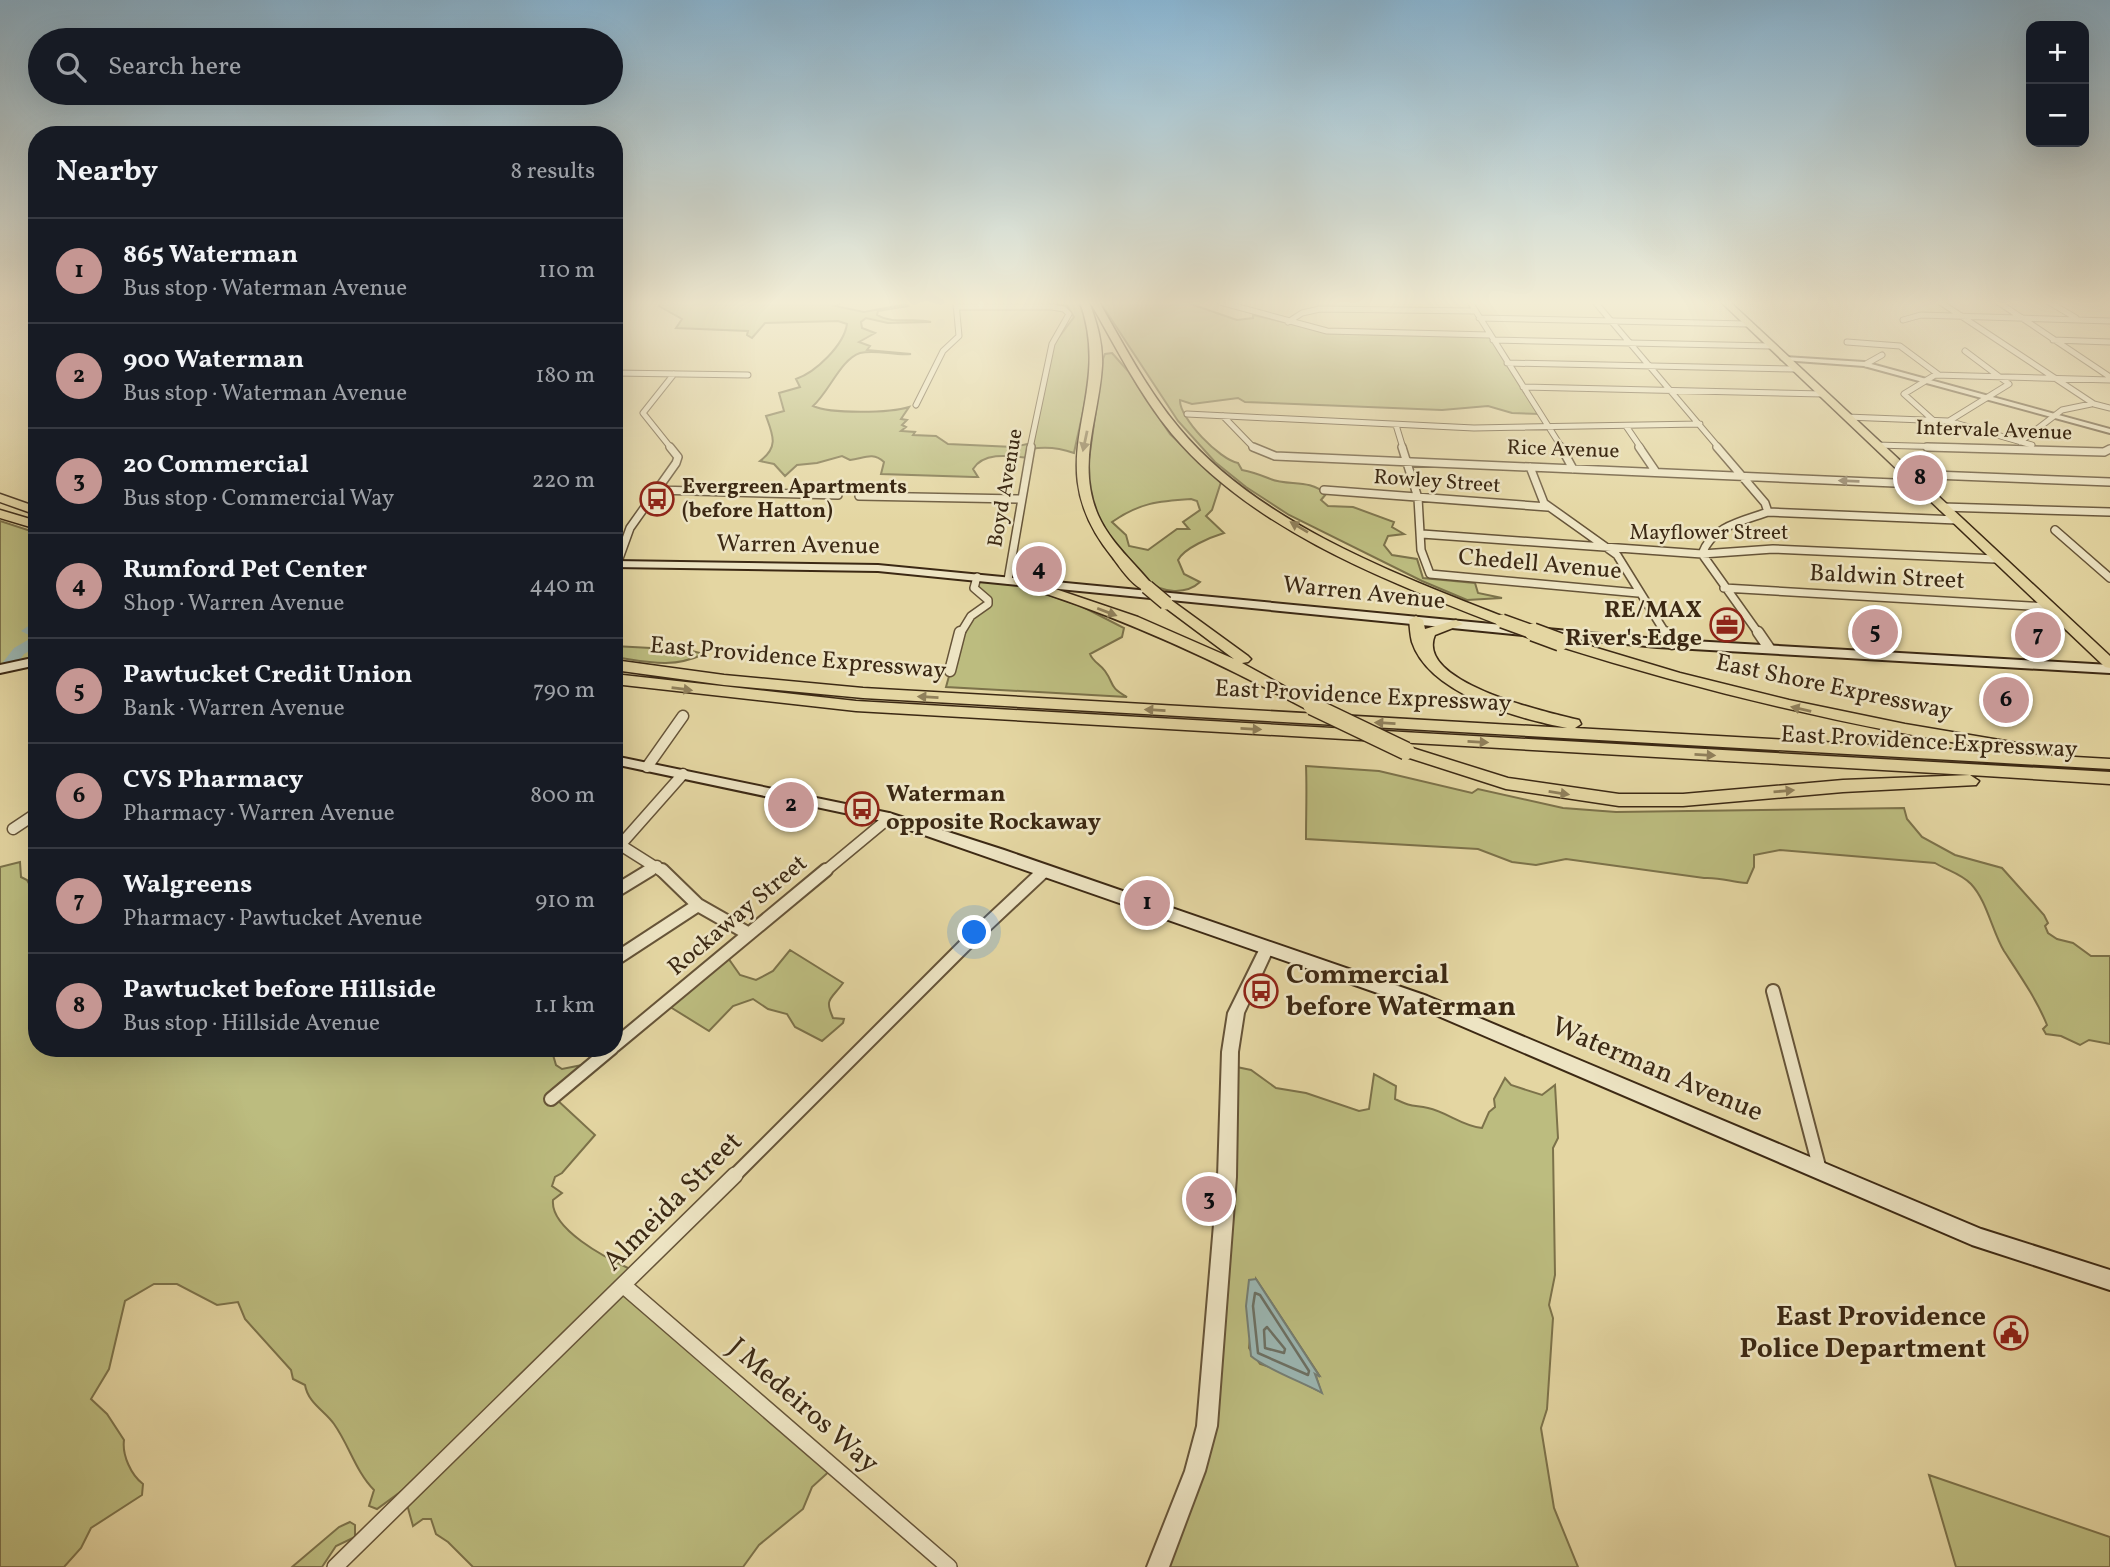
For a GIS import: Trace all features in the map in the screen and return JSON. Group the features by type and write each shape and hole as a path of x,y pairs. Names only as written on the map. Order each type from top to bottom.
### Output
{"highway":[{"path":"1096,375 1082,458 1083,490 1091,513 1107,542 1147,587 1166,603 1312,706"},
{"name":"East Shore Expressway","path":"1139,375 1163,415 1185,442 1223,475 1273,511 1349,554 1502,621 1677,678 1819,713 1961,740 2110,762"},
{"path":"0,498 28,508"},
{"path":"0,514 28,522"},
{"path":"1014,581 1060,594 1204,650 1406,751 1506,783 1562,793 1629,800 1683,800 1929,782 2110,781"},
{"path":"1416,620 1417,638 1426,653 1455,681 1507,708 1566,723 1698,741"},
{"path":"1426,653 1425,639 1429,632 1455,624"},
{"name":"East Providence Expressway","path":"623,666 847,692 2110,762"},
{"name":"East Providence Expressway","path":"623,680 856,706 2110,781"}],"main road":[{"path":"1802,375 2110,667"},
{"name":"Warren Avenue","path":"623,561 866,567 1672,644 2110,667"},
{"path":"9,667 28,663"},
{"name":"Waterman Avenue","path":"623,762 889,817 1267,948 1485,1026 1979,1238 2110,1280"}],"street":[{"path":"623,544 678,457 643,413 673,375"},
{"path":"916,405 931,375"},
{"name":"Boyd Avenue","path":"1014,581 1021,499 1046,375"},
{"path":"1515,375 1551,427 1573,469"},
{"path":"1658,375 1765,503 1768,512"},
{"path":"1906,375 2110,431"},
{"path":"1934,421 1904,394 1924,380 1939,375"},
{"path":"1947,375 2110,378"},
{"path":"2053,375 2094,404"},
{"path":"1948,421 2009,384 2000,376"},
{"path":"1522,387 1823,394"},
{"path":"2020,442 2074,404 2094,404 2110,408"},
{"path":"1187,414 1396,425 1551,427 1700,424"},
{"name":"Rice Avenue","path":"1223,416 1263,454 1917,484"},
{"path":"1847,417 1948,421 2049,450"},
{"path":"1396,425 1418,498 1422,534"},
{"path":"1626,426 1656,472"},
{"name":"Intervale Avenue","path":"1876,445 2107,451"},
{"path":"2107,451 2110,458"},
{"path":"1530,467 1540,499 1617,555 1638,593 1672,644"},
{"path":"1908,474 2110,482"},
{"path":"657,490 838,495"},
{"name":"Rowley Street","path":"1324,491 1548,507"},
{"path":"859,496 1021,499"},
{"path":"1942,507 2110,512"},
{"path":"1769,648 1702,554 1707,541 1716,533 1768,512 1957,520"},
{"path":"2055,530 2110,578"},
{"name":"Mayflower Street","path":"1422,534 1610,550 1702,554 1773,550 1996,559"},
{"name":"Chedell Avenue","path":"1422,534 1424,563 1430,574 1638,593"},
{"path":"950,671 962,624 975,610 988,604 974,588 977,577"},
{"name":"Baldwin Street","path":"1724,588 2048,607"},
{"path":"647,767 683,716"},
{"path":"623,837 683,774"},
{"name":"Rockaway Street","path":"623,1039 889,817"},
{"path":"13,830 28,819"},
{"path":"623,845 657,866 698,905 749,934"},
{"path":"623,887 657,866"},
{"name":"Almeida Street","path":"335,1567 964,946 1044,871"},
{"path":"623,954 698,905"},
{"path":"1158,1567 1195,1471 1207,1426 1226,1189 1230,1052 1236,1013 1267,948"},
{"path":"1773,991 1821,1171"},
{"name":"Rockaway Street","path":"551,1099 601,1057"},
{"name":"J Medeiros Way","path":"623,1285 949,1567"}],"green space":[{"path":"804,375 837,375 813,406 821,409 861,412 909,407 901,419 907,420 902,425 906,427 901,431 915,432 913,435 936,436 948,444 1014,447 1032,443 1047,375 1089,375 1074,453 1042,448 1031,449 1029,458 991,457 978,463 973,469 978,477 881,474 884,462 871,456 850,460 842,456 797,465 785,476 774,464 760,461 770,451 773,440 766,416 784,411 779,393 800,387 796,379"},
{"path":"1101,375 1131,375 1170,434 1221,482 1212,510 1206,516 1224,533 1192,547 1178,560 1184,574 1200,582 1188,589 1174,591 1160,588 1148,581 1100,524 1086,481","holes":["1191,499 1197,501 1200,510 1183,522 1189,529 1177,529 1148,550 1129,546 1126,535 1112,522 1149,504 1169,501"]},
{"path":"1148,375 1516,375 1540,414 1512,413 1488,406 1442,410 1245,402 1238,398 1192,404 1180,400 1181,408 1193,427 1221,454 1238,463 1242,470 1275,481 1312,486 1326,494 1321,500 1328,506 1353,507 1394,522 1392,527 1404,534 1388,536 1384,545 1392,555 1417,559 1423,578 1475,583 1478,593 1502,598 1467,600 1422,581 1289,515 1246,487 1215,462 1178,421"},
{"path":"0,521 28,530 28,659 0,665"},
{"path":"1002,579 1081,606 1124,628 1122,637 1090,654 1105,671 1114,688 1127,697 946,687 963,625 989,604 975,580"},
{"path":"623,646 688,650 704,654 681,662 623,658"},
{"path":"1306,766 1379,771 1472,793 1478,789 1563,808 1616,812 1904,808 1907,819 1922,837 1955,855 2002,868 2044,915 2048,923 2045,926 2048,933 2057,939 2073,943 2091,956 2110,956 2110,1044 2089,1040 2080,1045 2061,1036 2046,1034 2043,1029 2047,1025 2043,1016 2004,951 1977,891 1963,877 1935,863 1780,850 1754,855 1754,867 1747,883 1566,859 1536,865 1512,862 1478,849 1306,839"},
{"path":"20,862 21,877 28,882 28,1057 554,1057 556,1065 562,1069 582,1065 591,1057 603,1057 555,1098 595,1135 562,1173 555,1177 552,1186 562,1193 553,1200 554,1211 560,1221 581,1241 630,1269 627,1283 834,1467 812,1487 803,1509 759,1545 743,1567 473,1567 436,1534 431,1519 423,1519 413,1526 406,1501 407,1487 377,1509 369,1506 374,1490 362,1475 339,1432 313,1402 305,1385 293,1379 291,1370 245,1319 238,1302 217,1305 177,1284 154,1284 125,1301 109,1369 91,1399 107,1414 124,1440 128,1464 143,1484 142,1495 91,1528 81,1548 64,1567 0,1567 0,867"},
{"path":"790,950 843,983 832,996 829,1006 833,1018 844,1019 843,1023 822,1041 795,1027 787,1014 768,1009 753,999 733,1006 709,1031 667,1005 728,958 740,975 756,980 773,971"},
{"path":"1232,1066 1251,1070 1276,1088 1306,1093 1359,1111 1369,1109 1374,1074 1396,1086 1395,1099 1435,1110 1468,1125 1482,1128 1489,1112 1495,1107 1494,1099 1505,1078 1511,1085 1542,1095 1555,1085 1558,1138 1553,1148 1555,1275 1549,1305 1553,1318 1547,1409 1541,1428 1554,1508 1578,1567 1160,1567 1194,1478","holes":["1256,1279 1319,1375 1315,1373 1321,1392 1276,1369 1260,1364 1249,1348"]},
{"path":"1929,1475 2110,1537 2110,1567 1956,1567"},
{"path":"350,1522 355,1525 355,1537 336,1546 322,1567 292,1567 339,1527"}],"water":[{"path":"1256,1279 1320,1377 1315,1374 1322,1393 1251,1356 1246,1306 1249,1280"}],"waterway":[{"path":"8,666 19,651 28,646"}],"place":[{"name":"Pawtucket before Hillside","path":"1920,478"},
{"name":"Evergreen Apartments (before Hatton)","path":"657,499"},
{"name":"Rumford Pet Center","path":"1039,569"},
{"name":"RE/MAX River's Edge","path":"1727,625"},
{"name":"Pawtucket Credit Union","path":"1875,632"},
{"name":"Walgreens","path":"2038,635"},
{"name":"CVS Pharmacy","path":"2006,700"},
{"name":"900 Waterman","path":"791,805"},
{"name":"Waterman opposite Rockaway","path":"862,809"},
{"name":"865 Waterman","path":"1147,903"},
{"name":"Commercial before Waterman","path":"1261,991"},
{"name":"20 Commercial","path":"1209,1199"},
{"name":"East Providence Police Department","path":"2011,1333"}]}
